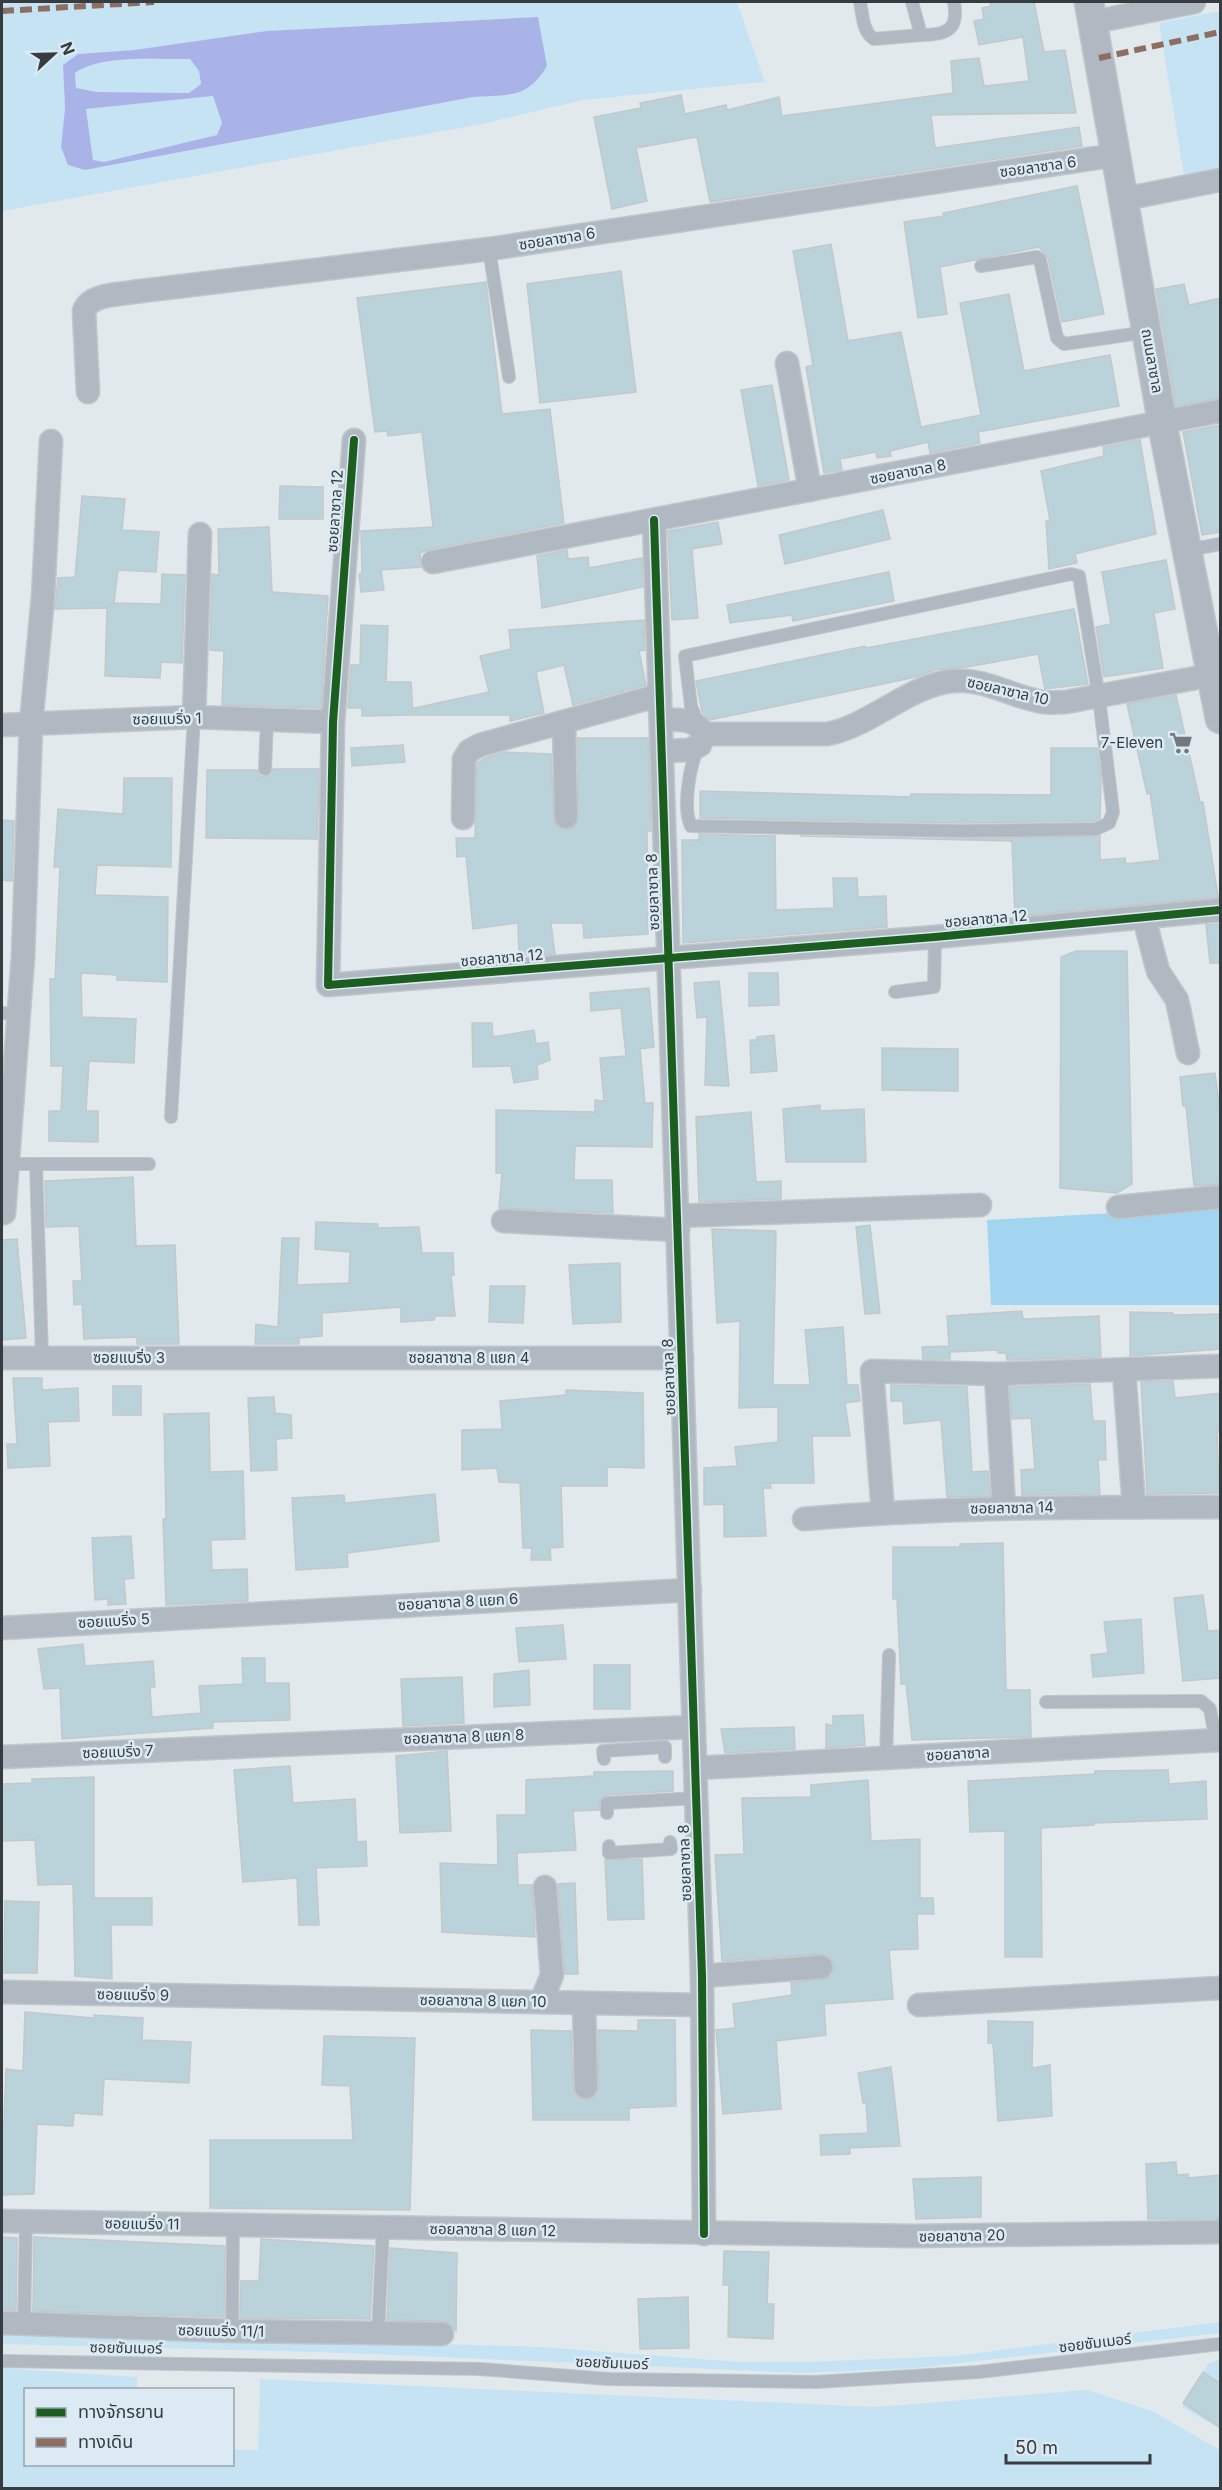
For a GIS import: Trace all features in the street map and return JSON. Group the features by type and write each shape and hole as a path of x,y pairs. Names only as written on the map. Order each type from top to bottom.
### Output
{"street":[{"path":"1091,12 1194,2"},
{"name":"ถนนลาซาล","path":"1091,12 1163,423 1221,719"},
{"name":"ซอยลาซาล 6","path":"88,392 84,311 86,304 94,299 133,292 489,249 1116,155"},
{"path":"1124,199 1221,180"},
{"path":"788,363 810,490"},
{"name":"ซอยลาซาล 8","path":"433,562 1221,411"},
{"name":"ซอยลาซาล 12","path":"354,440 333,722 328,985 934,937 1221,910"},
{"path":"4,1213 8,1164 10,1013 43,597 51,441"},
{"name":"ซอยลาซาล 8","path":"654,520 697,1798 702,1976 704,2234"},
{"path":"194,717 200,534"},
{"name":"ซอยลาซาล 10","path":"661,720 689,720 701,734 827,734 846,730 924,689 952,681 975,681 1043,702 1099,698 1212,675"},
{"path":"463,818 464,759 469,751 480,745 660,695"},
{"name":"ซอยแบริ่ง 1","path":"2,725 194,717 333,722"},
{"path":"564,723 567,817"},
{"name":"ซอยลาซาล 10","path":"662,751 689,750 701,734"},
{"path":"1144,918 1158,972 1177,1000 1188,1053"},
{"path":"1118,1207 1221,1197"},
{"path":"503,1221 678,1223 980,1205"},
{"name":"ซอยแบริ่ง 3","path":"2,1358 256,1358"},
{"name":"ซอยลาซาล 8 แยก 4","path":"256,1358 682,1359"},
{"path":"883,1512 872,1371 996,1374 1221,1366"},
{"path":"1124,1370 1134,1507"},
{"path":"996,1374 1004,1508"},
{"name":"ซอยลาซาล 14","path":"804,1519 883,1512 1004,1508 1221,1507"},
{"name":"ซอยลาซาล 8 แยก 6","path":"227,1615 690,1590"},
{"name":"ซอยแบริ่ง 5","path":"2,1628 227,1615"},
{"name":"ซอยลาซาล 8 แยก 8","path":"234,1747 694,1728"},
{"name":"ซอยลาซาล","path":"696,1768 1218,1741"},
{"name":"ซอยแบริ่ง 7","path":"2,1757 234,1747"},
{"path":"541,2002 552,1976 544,1887"},
{"path":"702,1976 821,1967"},
{"path":"919,2005 1221,1988"},
{"name":"ซอยแบริ่ง 9","path":"2,1992 266,1997"},
{"name":"ซอยลาซาล 8 แยก 10","path":"266,1997 701,2005"},
{"path":"584,2003 586,2086"},
{"name":"ซอยแบริ่ง 11","path":"2,2221 282,2226"},
{"name":"ซอยลาซาล 8 แยก 12","path":"282,2226 704,2234"},
{"name":"ซอยลาซาล 20","path":"704,2234 912,2236 1221,2232"},
{"name":"ซอยแบริ่ง 11/1","path":"13,2324 232,2331 441,2334"}],"lane":[{"path":"860,2 868,35 874,39 950,30 955,23 954,2"},
{"path":"912,2 921,34"},
{"path":"489,249 509,376"},
{"path":"981,266 1037,257 1040,260 1058,338 1064,344 1147,332"},
{"path":"1188,550 1221,544"},
{"path":"1071,574 1079,576 1099,698 1113,812 1109,823 1096,829 962,831 692,826 687,817 692,762 701,734 691,706 685,656 1071,574"},
{"path":"171,1117 194,717"},
{"path":"265,769 267,720"},
{"path":"895,992 934,987 934,937"},
{"path":"8,1164 149,1164"},
{"path":"36,1164 42,1358"},
{"path":"886,1758 889,1655"},
{"path":"1046,1702 1201,1701 1210,1709 1218,1741"},
{"path":"604,1759 603,1750 665,1747 665,1757"},
{"path":"607,1813 607,1803 668,1804 697,1798"},
{"path":"609,1846 609,1852 670,1850 670,1842"},
{"path":"13,2324 27,2221"},
{"path":"232,2331 233,2225"},
{"path":"378,2333 383,2228"},
{"name":"ซอยซัมเมอร์","path":"2,2361 480,2369 609,2379 816,2382 978,2372 1221,2344"}],"shaded area":[{"path":"2,2 737,2 765,82 583,100 482,124 2,211","holes":["537,17 547,66 513,95 473,97 85,170 61,147 65,108 63,65 78,54 134,50 267,31"]},
{"path":"1220,11 1220,168 1184,176 1159,23"},
{"path":"538,17 547,66 540,77 524,90 507,95 473,97 85,170 68,165 61,147 65,108 63,65 78,54 134,50 267,31","holes":["130,59 190,59 199,71 201,84 189,93 97,92 76,88 75,73 100,63","213,96 222,123 217,135 104,162 93,160 86,109"]},
{"path":"131,58 190,59 199,71 201,85 189,93 97,92 76,88 75,73 101,62"},
{"path":"213,96 222,123 217,135 104,162 93,160 86,109"},
{"path":"1220,1207 1220,1305 991,1305 987,1220"},
{"path":"1220,2322 1220,2333 917,2368 801,2373 348,2353 2,2344 2,2332 542,2347 739,2362 805,2362 954,2356"},
{"path":"1220,2359 1220,2429 1182,2407 1208,2364"},
{"path":"2,2368 137,2377 137,2388 24,2388 24,2466 234,2466 234,2450 258,2450 260,2379 876,2407 1087,2390 1152,2411 1220,2450 1220,2488 2,2488"}],"building":[{"path":"990,2 1034,2 1044,52 1065,50 1076,113 931,115 935,148 1079,127 1082,146 710,202 697,137 636,148 647,201 612,209 594,117 641,108 640,103 681,95 685,114 726,105 727,110 779,97 782,116 953,93 951,61 979,58 984,86 1029,81 1023,37 979,45 974,21 984,19 982,8 991,6"},
{"path":"1077,186 1104,314 1062,322 1048,258 1039,247 940,267 947,314 918,318 904,222 944,216 943,213"},
{"path":"831,244 848,341 901,332 921,427 981,415 960,303 1009,294 1024,371 1110,355 1119,406 978,432 980,443 930,453 928,442 890,451 891,456 877,458 876,452 840,459 842,470 824,473 806,367 813,365 793,251"},
{"path":"621,271 636,392 540,403 527,284"},
{"path":"486,282 502,414 550,409 564,523 430,549 420,553 421,567 381,570 384,590 361,592 359,574 362,573 361,531 433,527 422,432 388,436 387,431 375,432 357,298"},
{"path":"1184,284 1189,305 1221,298 1221,398 1176,406 1156,289"},
{"path":"772,385 789,480 758,486 741,390"},
{"path":"1221,425 1221,532 1202,535 1183,432"},
{"path":"1140,440 1156,534 1075,554 1077,563 1049,569 1046,521 1050,520 1041,471 1104,456 1103,447"},
{"path":"280,486 323,487 323,519 279,519"},
{"path":"82,496 125,499 122,530 159,532 156,572 118,570 114,603 161,604 162,574 185,575 182,663 161,662 160,678 105,676 107,608 55,609 58,578 75,577"},
{"path":"883,510 890,539 785,564 779,535"},
{"path":"718,522 722,544 692,549 698,618 672,620 668,531"},
{"path":"269,527 272,592 328,596 321,708 222,705 224,651 210,650 212,574 219,575 218,529"},
{"path":"567,550 568,559 588,557 589,568 642,558 643,587 542,608 537,556"},
{"path":"1166,560 1175,609 1154,613 1163,668 1104,677 1096,627 1111,624 1102,572"},
{"path":"889,572 894,601 793,621 792,615 730,623 727,605"},
{"path":"1074,609 1088,684 1045,689 1038,654 967,667 935,670 916,677 710,720 702,712 696,681 865,646 866,648"},
{"path":"644,620 645,650 639,651 646,685 573,705 564,665 536,672 544,713 510,721 510,715 415,715 414,708 489,692 480,656 511,649 509,630"},
{"path":"361,625 388,626 386,682 411,682 413,715 362,716 362,708 348,708 351,665 360,665"},
{"path":"1176,695 1200,802 1203,802 1218,896 1221,897 1015,916 1012,841 800,836 962,839 1100,836 1100,860 1125,858 1126,864 1160,860 1150,793 1147,794 1127,704"},
{"path":"578,738 648,738 651,831 647,831 648,934 584,938 583,923 551,923 555,954 519,955 518,923 473,929 466,856 457,857 456,838 475,838 477,763 505,752 551,754 554,823 560,829 573,828 579,817"},
{"path":"403,745 405,762 352,766 351,748"},
{"path":"1051,748 1097,748 1101,778 1100,818 1094,821 962,823 700,818 700,791 911,797 911,794 1051,795"},
{"path":"273,769 319,769 317,839 206,838 207,770 257,770 260,776 265,777"},
{"path":"124,778 172,778 171,867 97,865 95,895 168,897 167,982 117,980 117,975 81,973 82,1017 136,1019 134,1063 89,1061 86,1111 98,1111 98,1142 49,1141 49,1111 61,1111 63,1066 51,1066 50,979 55,979 60,867 54,867 58,809 123,814"},
{"path":"2,820 14,821 12,881 2,880"},
{"path":"699,834 775,836 776,910 834,908 833,878 857,878 858,897 886,896 887,927 683,943 682,840 699,840"},
{"path":"1221,924 1221,963 1210,963 1206,925"},
{"path":"1076,951 1127,951 1132,1184 1117,1193 1060,1188 1061,957"},
{"path":"749,973 778,973 779,1005 749,1006"},
{"path":"719,981 729,1086 705,1085 707,1017 697,1018 694,983"},
{"path":"649,988 654,1047 640,1049 645,1103 653,1103 652,1147 575,1146 574,1180 612,1180 613,1213 499,1208 502,1173 496,1173 496,1110 595,1112 595,1100 604,1101 600,1058 626,1056 621,1008 591,1011 590,993"},
{"path":"472,1023 492,1023 493,1037 534,1030 536,1044 548,1042 550,1060 537,1065 538,1079 514,1083 511,1066 473,1067"},
{"path":"774,1035 777,1071 751,1073 750,1040"},
{"path":"882,1048 958,1049 958,1091 882,1090"},
{"path":"1215,1073 1221,1120 1221,1184 1194,1186 1186,1106 1183,1106 1180,1077"},
{"path":"820,1105 820,1111 864,1109 866,1162 786,1162 783,1109"},
{"path":"751,1112 756,1182 781,1181 781,1199 699,1202 696,1117"},
{"path":"133,1177 136,1246 175,1245 179,1344 137,1344 137,1337 84,1339 82,1304 74,1305 73,1281 82,1281 79,1226 46,1227 45,1181"},
{"path":"316,1222 378,1224 378,1228 419,1227 422,1253 453,1253 454,1275 451,1275 455,1316 435,1316 434,1320 401,1322 401,1307 322,1313 322,1336 299,1338 299,1344 255,1344 256,1324 278,1327 282,1238 299,1238 297,1285 349,1283 350,1252 315,1249"},
{"path":"870,1225 880,1313 865,1314 856,1227"},
{"path":"712,1229 776,1231 773,1385 810,1385 805,1330 843,1327 847,1385 858,1385 860,1401 845,1403 850,1436 812,1436 814,1483 770,1483 771,1488 763,1488 766,1536 724,1537 724,1504 704,1505 704,1468 737,1466 735,1447 778,1442 778,1407 739,1408 740,1321 717,1323"},
{"path":"17,1239 26,1338 2,1340 2,1240"},
{"path":"620,1263 621,1322 573,1324 569,1265"},
{"path":"490,1286 525,1286 523,1323 489,1322"},
{"path":"1022,1311 1023,1319 1099,1316 1101,1357 1007,1360 1006,1353 998,1353 998,1350 950,1352 950,1359 923,1359 922,1347 949,1346 947,1316"},
{"path":"1130,1312 1173,1313 1173,1315 1221,1314 1221,1349 1130,1356"},
{"path":"13,1378 42,1378 42,1390 78,1388 79,1421 48,1422 50,1466 8,1468 7,1444 17,1444"},
{"path":"1173,1381 1175,1398 1221,1393 1221,1432 1217,1432 1219,1493 1147,1494 1141,1382"},
{"path":"1090,1384 1093,1421 1105,1421 1106,1460 1098,1460 1100,1494 1022,1495 1021,1470 1035,1469 1031,1418 1012,1419 1010,1387"},
{"path":"891,1385 967,1387 972,1472 988,1471 990,1496 947,1497 941,1420 904,1424 903,1401 891,1401"},
{"path":"113,1386 141,1386 141,1415 113,1415"},
{"path":"566,1390 643,1393 644,1468 607,1467 607,1486 561,1486 563,1547 550,1548 551,1560 531,1560 532,1548 523,1548 520,1483 499,1482 497,1468 462,1470 462,1430 502,1429 500,1401 566,1395"},
{"path":"274,1397 275,1413 291,1415 292,1438 276,1439 277,1470 251,1471 248,1398"},
{"path":"209,1413 210,1472 243,1471 245,1539 211,1540 212,1570 247,1569 248,1601 166,1605 163,1519 166,1519 164,1414"},
{"path":"435,1494 439,1541 347,1553 348,1567 296,1570 292,1498 344,1495 345,1503"},
{"path":"131,1536 134,1578 124,1579 126,1604 108,1605 108,1599 95,1600 92,1538"},
{"path":"1003,1543 1006,1690 1030,1690 1031,1737 912,1740 906,1684 901,1684 897,1599 893,1599 893,1547 960,1547 960,1544"},
{"path":"1203,1595 1208,1631 1221,1630 1221,1678 1183,1681 1174,1598"},
{"path":"1141,1619 1144,1673 1093,1677 1091,1655 1108,1653 1104,1622"},
{"path":"563,1625 566,1659 519,1662 516,1628"},
{"path":"83,1644 85,1666 153,1661 155,1687 150,1688 152,1717 201,1713 199,1686 243,1684 242,1658 265,1658 265,1683 289,1683 290,1720 213,1722 213,1728 62,1739 60,1688 44,1689 38,1649"},
{"path":"594,1665 630,1665 630,1709 594,1709"},
{"path":"529,1670 530,1705 494,1707 494,1674"},
{"path":"462,1677 464,1723 403,1726 401,1679"},
{"path":"863,1715 865,1745 826,1748 826,1724 833,1726 833,1716"},
{"path":"794,1727 795,1749 725,1753 721,1729"},
{"path":"447,1751 451,1831 400,1833 396,1756"},
{"path":"290,1766 293,1803 355,1799 357,1842 366,1841 367,1866 316,1868 319,1925 299,1925 297,1878 243,1882 234,1770"},
{"path":"1168,1770 1169,1784 1206,1781 1207,1819 1094,1823 1094,1825 1041,1828 1042,1957 1005,1957 1005,1831 970,1832 968,1781 1095,1774 1095,1771"},
{"path":"673,1771 673,1791 606,1795 600,1800 599,1810 573,1811 576,1850 517,1853 518,1885 532,1885 535,1937 442,1932 440,1863 498,1865 497,1815 526,1815 526,1780 594,1776 594,1772"},
{"path":"94,1777 94,1898 152,1898 152,1925 111,1925 112,1979 75,1976 73,1884 38,1885 35,1840 2,1841 2,1784 32,1783 32,1779"},
{"path":"868,1780 871,1841 920,1839 920,1898 933,1898 934,1914 917,1914 918,1949 889,1950 893,1999 824,2004 826,2035 776,2041 781,2109 723,2114 716,2030 735,2028 733,2004 792,1995 791,1983 828,1978 834,1967 832,1959 821,1954 722,1961 715,1855 744,1854 742,1798 811,1797 811,1785"},
{"path":"642,1859 644,1919 608,1920 605,1860"},
{"path":"575,1883 578,1974 565,1974 558,1884"},
{"path":"5,1901 39,1902 37,1973 4,1973"},
{"path":"25,2012 94,2018 94,2015 143,2018 142,2040 191,2042 189,2083 104,2079 102,2115 74,2113 73,2126 37,2124 34,2194 2,2195 2,2123 4,2123 6,2069 23,2071"},
{"path":"638,2020 675,2020 676,2106 629,2108 629,2120 533,2120 531,2030 571,2031 573,2088 579,2098 587,2100 593,2098 599,2087 598,2030 638,2031"},
{"path":"988,2021 1033,2022 1032,2068 1050,2065 1052,2116 998,2121 993,2043 988,2043"},
{"path":"324,2036 415,2038 410,2210 210,2208 210,2140 353,2140 350,2086 322,2085"},
{"path":"891,2067 900,2146 850,2148 850,2154 821,2155 820,2135 868,2133 866,2102 863,2103 858,2073"},
{"path":"1176,2162 1177,2175 1188,2174 1188,2178 1221,2175 1221,2219 1148,2219 1146,2164"},
{"path":"981,2177 981,2217 916,2219 913,2179"},
{"path":"2,2237 17,2238 16,2310 2,2310"},
{"path":"34,2237 225,2246 224,2317 33,2311"},
{"path":"261,2239 374,2246 370,2319 240,2318 241,2281 259,2281"},
{"path":"390,2248 457,2253 456,2331 449,2323 443,2321 387,2320"},
{"path":"724,2251 769,2252 767,2304 774,2304 773,2339 728,2337 729,2285 723,2285"},
{"path":"688,2297 689,2348 640,2349 638,2299"},
{"path":"1203,2372 1221,2384 1221,2428 1183,2403"}],"marked path":[{"path":"2,11 154,2"},
{"path":"1099,58 1220,32"}],"cycle path":[{"path":"354,440 333,722 328,985 935,937 1220,910"},
{"path":"654,520 702,1976 704,2234"}],"place":[{"name":"7-Eleven","path":"1181,743"}]}
